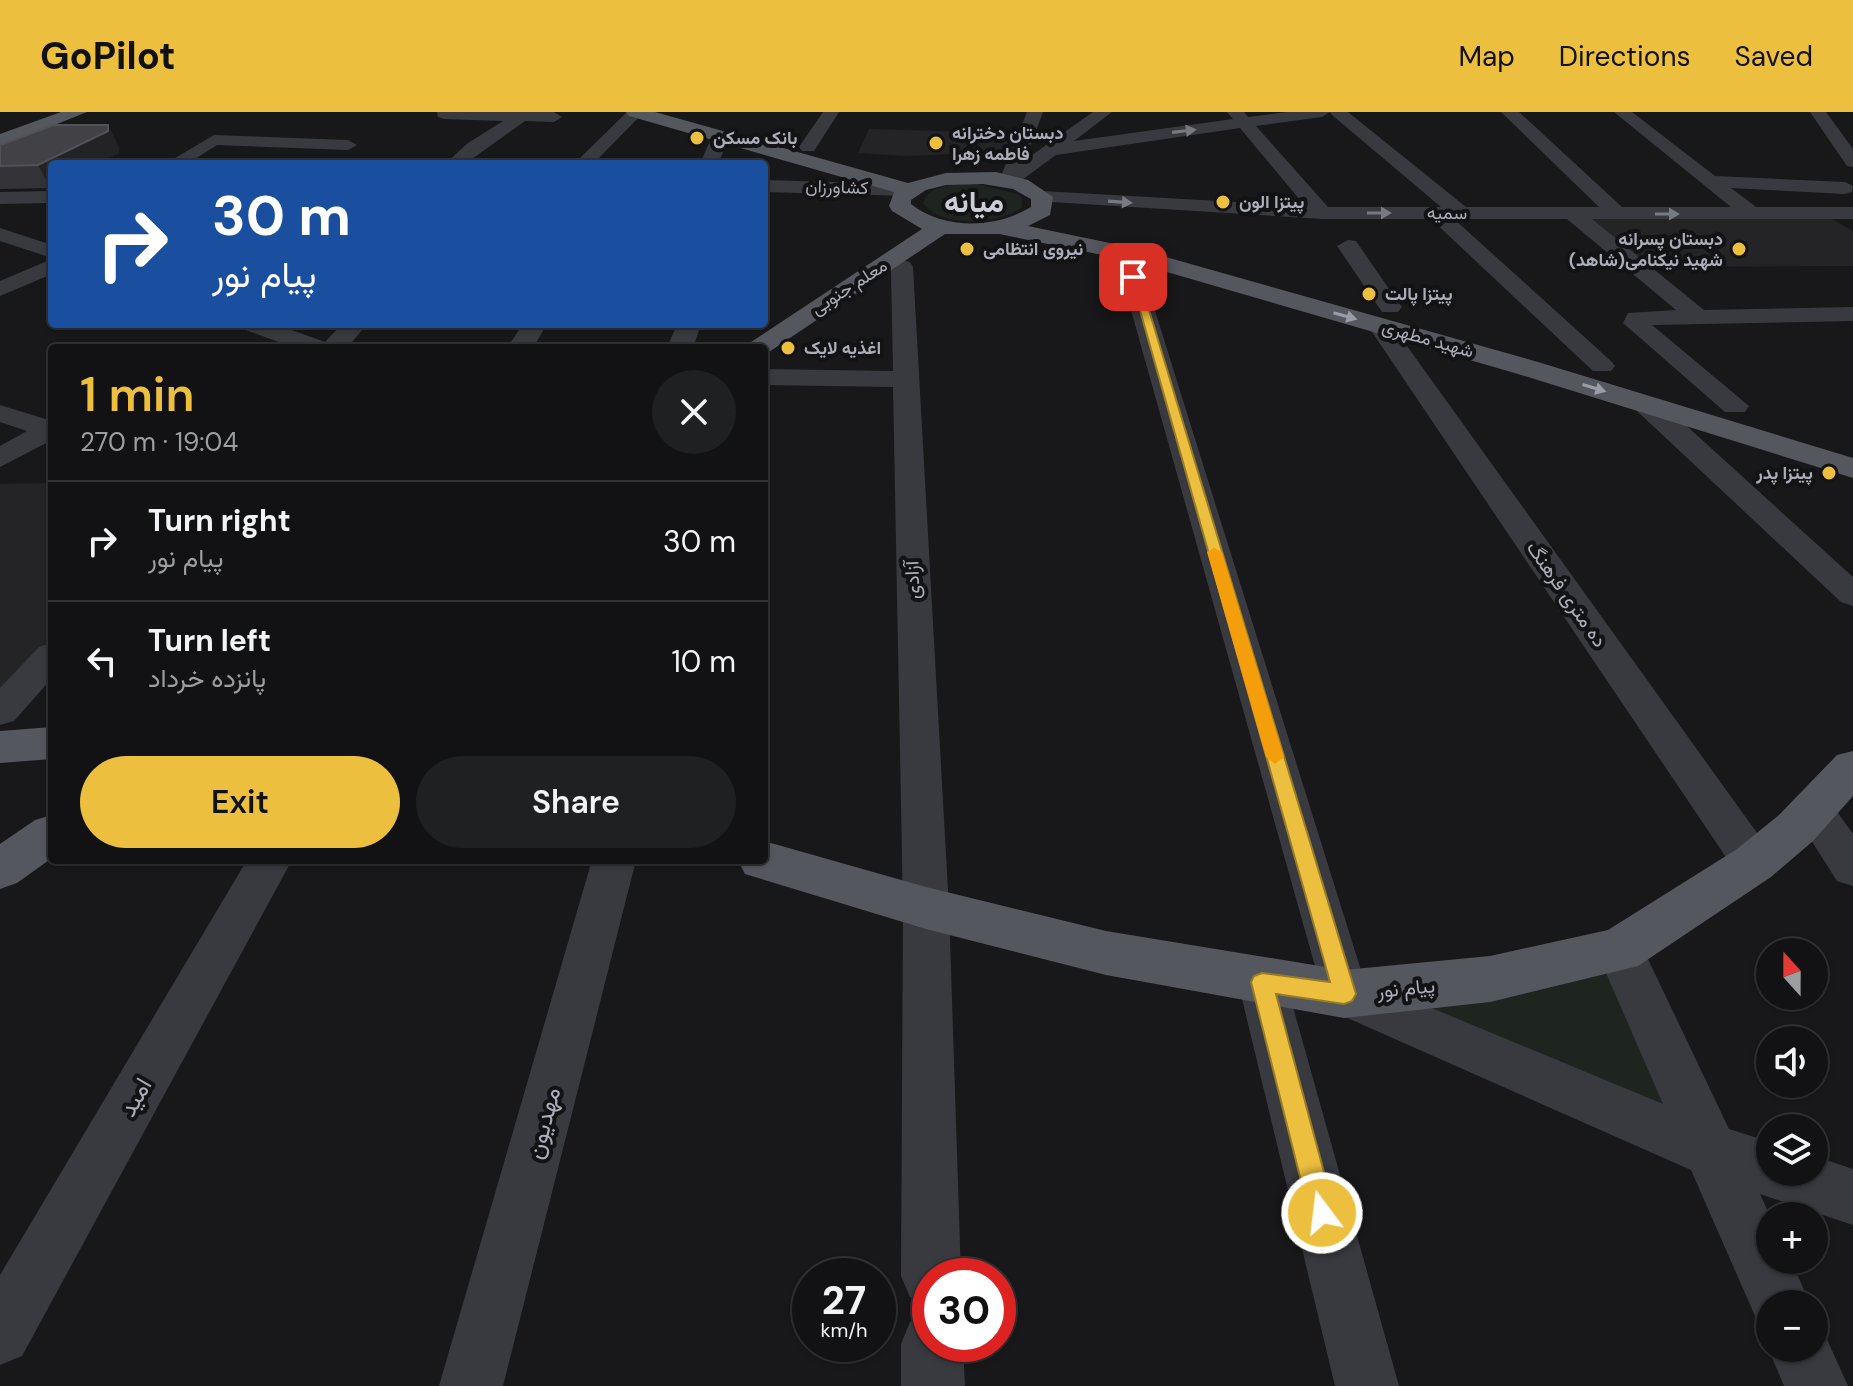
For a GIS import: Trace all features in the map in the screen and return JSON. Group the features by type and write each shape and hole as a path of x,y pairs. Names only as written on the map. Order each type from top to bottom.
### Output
{"main road":[{"path":"0,128 46,112"},
{"path":"0,141 78,112"},
{"path":"635,112 909,190"},
{"path":"684,112 808,147 946,179 1008,181"},
{"path":"946,179 909,190 901,197 900,206 908,214 942,226 998,227 1033,217 1042,210 1043,199"},
{"name":"شهید مطهری","path":"1008,181 1074,218 1647,405 1853,468"},
{"name":"معلم جنوبی","path":"762,344 942,226"},
{"name":"شهید مطهری","path":"998,227 1126,253 1385,317 1602,366 1853,442"},
{"path":"0,747 48,743"},
{"path":"0,757 48,753"},
{"name":"پیام نور","path":"768,862 926,908 1106,953 1344,994 1490,979 1620,950 1754,863 1813,810 1853,767"},
{"path":"0,869 48,836"}],"street":[{"path":"587,160 635,112"},
{"path":"808,147 831,112"},
{"path":"1008,181 1035,112"},
{"path":"1008,181 1104,112"},
{"path":"1051,150 1241,118 1322,112"},
{"path":"1338,112 1462,214"},
{"path":"1509,112 1618,214"},
{"path":"1622,112 1752,214"},
{"path":"1818,112 1853,161"},
{"path":"444,114 554,117"},
{"path":"459,160 526,114"},
{"path":"1241,118 1322,213"},
{"path":"711,160 721,136"},
{"path":"176,139 348,145"},
{"path":"181,160 214,140"},
{"path":"1709,181 1853,189"},
{"name":"کشاورزان","path":"768,186 909,190"},
{"path":"0,198 48,197"},
{"name":"سمیه","path":"1043,199 1322,213 1853,213"},
{"path":"1436,213 1602,366"},
{"path":"1573,214 1695,314"},
{"path":"0,234 48,251"},
{"name":"ده متری فرهنگ","path":"1348,246 1385,317 1754,863"},
{"path":"1126,253 1344,994 1711,1151 1756,1166"},
{"name":"آزادی","path":"887,262 902,267 926,908 931,1258"},
{"path":"0,289 48,268"},
{"path":"1735,406 1635,323 1636,318 1644,315 1695,314 1853,314"},
{"path":"263,328 308,344"},
{"path":"337,344 351,328"},
{"path":"768,377 904,379"},
{"path":"1647,405 1853,595"},
{"path":"0,413 48,428"},
{"path":"0,458 48,430"},
{"path":"0,712 48,659"},
{"path":"1813,810 1853,868"},
{"name":"امید","path":"0,1334 268,864"},
{"name":"مهدیون","path":"471,1386 613,864"},
{"path":"1620,950 1774,1290"},
{"path":"1262,982 1367,1386"},
{"path":"1819,1186 1853,1197"},
{"path":"932,1362 933,1386"},
{"path":"1805,1362 1816,1386"}],"shaded area":[{"name":"دبستان دخترانه فاطمه زهرا","path":"869,129 1013,133 1006,152 906,156 858,153"},
{"path":"977,184 1017,194 1022,198 1022,207 1000,217 971,221 943,217 923,203 926,196 938,188"},
{"name":"دبستان پسرانه شهید نیکنامی(شاهد)","path":"1590,218 1830,218 1853,231 1853,266 1647,267"},
{"path":"48,483 48,644 0,698 0,484"},
{"path":"1610,970 1676,1120 1401,1003"}],"building":[{"path":"54,125 108,125 108,131 38,165 0,166 0,145"}],"slow traffic":[{"path":"1214,552 1275,757"}],"place":[{"name":"بانک مسکن","path":"697,138"},
{"name":"دبستان دخترانه فاطمه زهرا","path":"936,143"},
{"name":"پیتزا الون","path":"1223,202"},
{"name":"نیروی انتظامی","path":"967,249"},
{"name":"دبستان پسرانه شهید نیکنامی(شاهد)","path":"1739,249"},
{"name":"پیتزا پالت","path":"1369,294"},
{"name":"اغذیه لایک","path":"788,348"},
{"name":"پیتزا پدر","path":"1829,473"}],"district":[{"name":"میانه","path":"974,201"}],"route":[{"path":"1133,277 1344,994 1262,982 1322,1213"}]}
